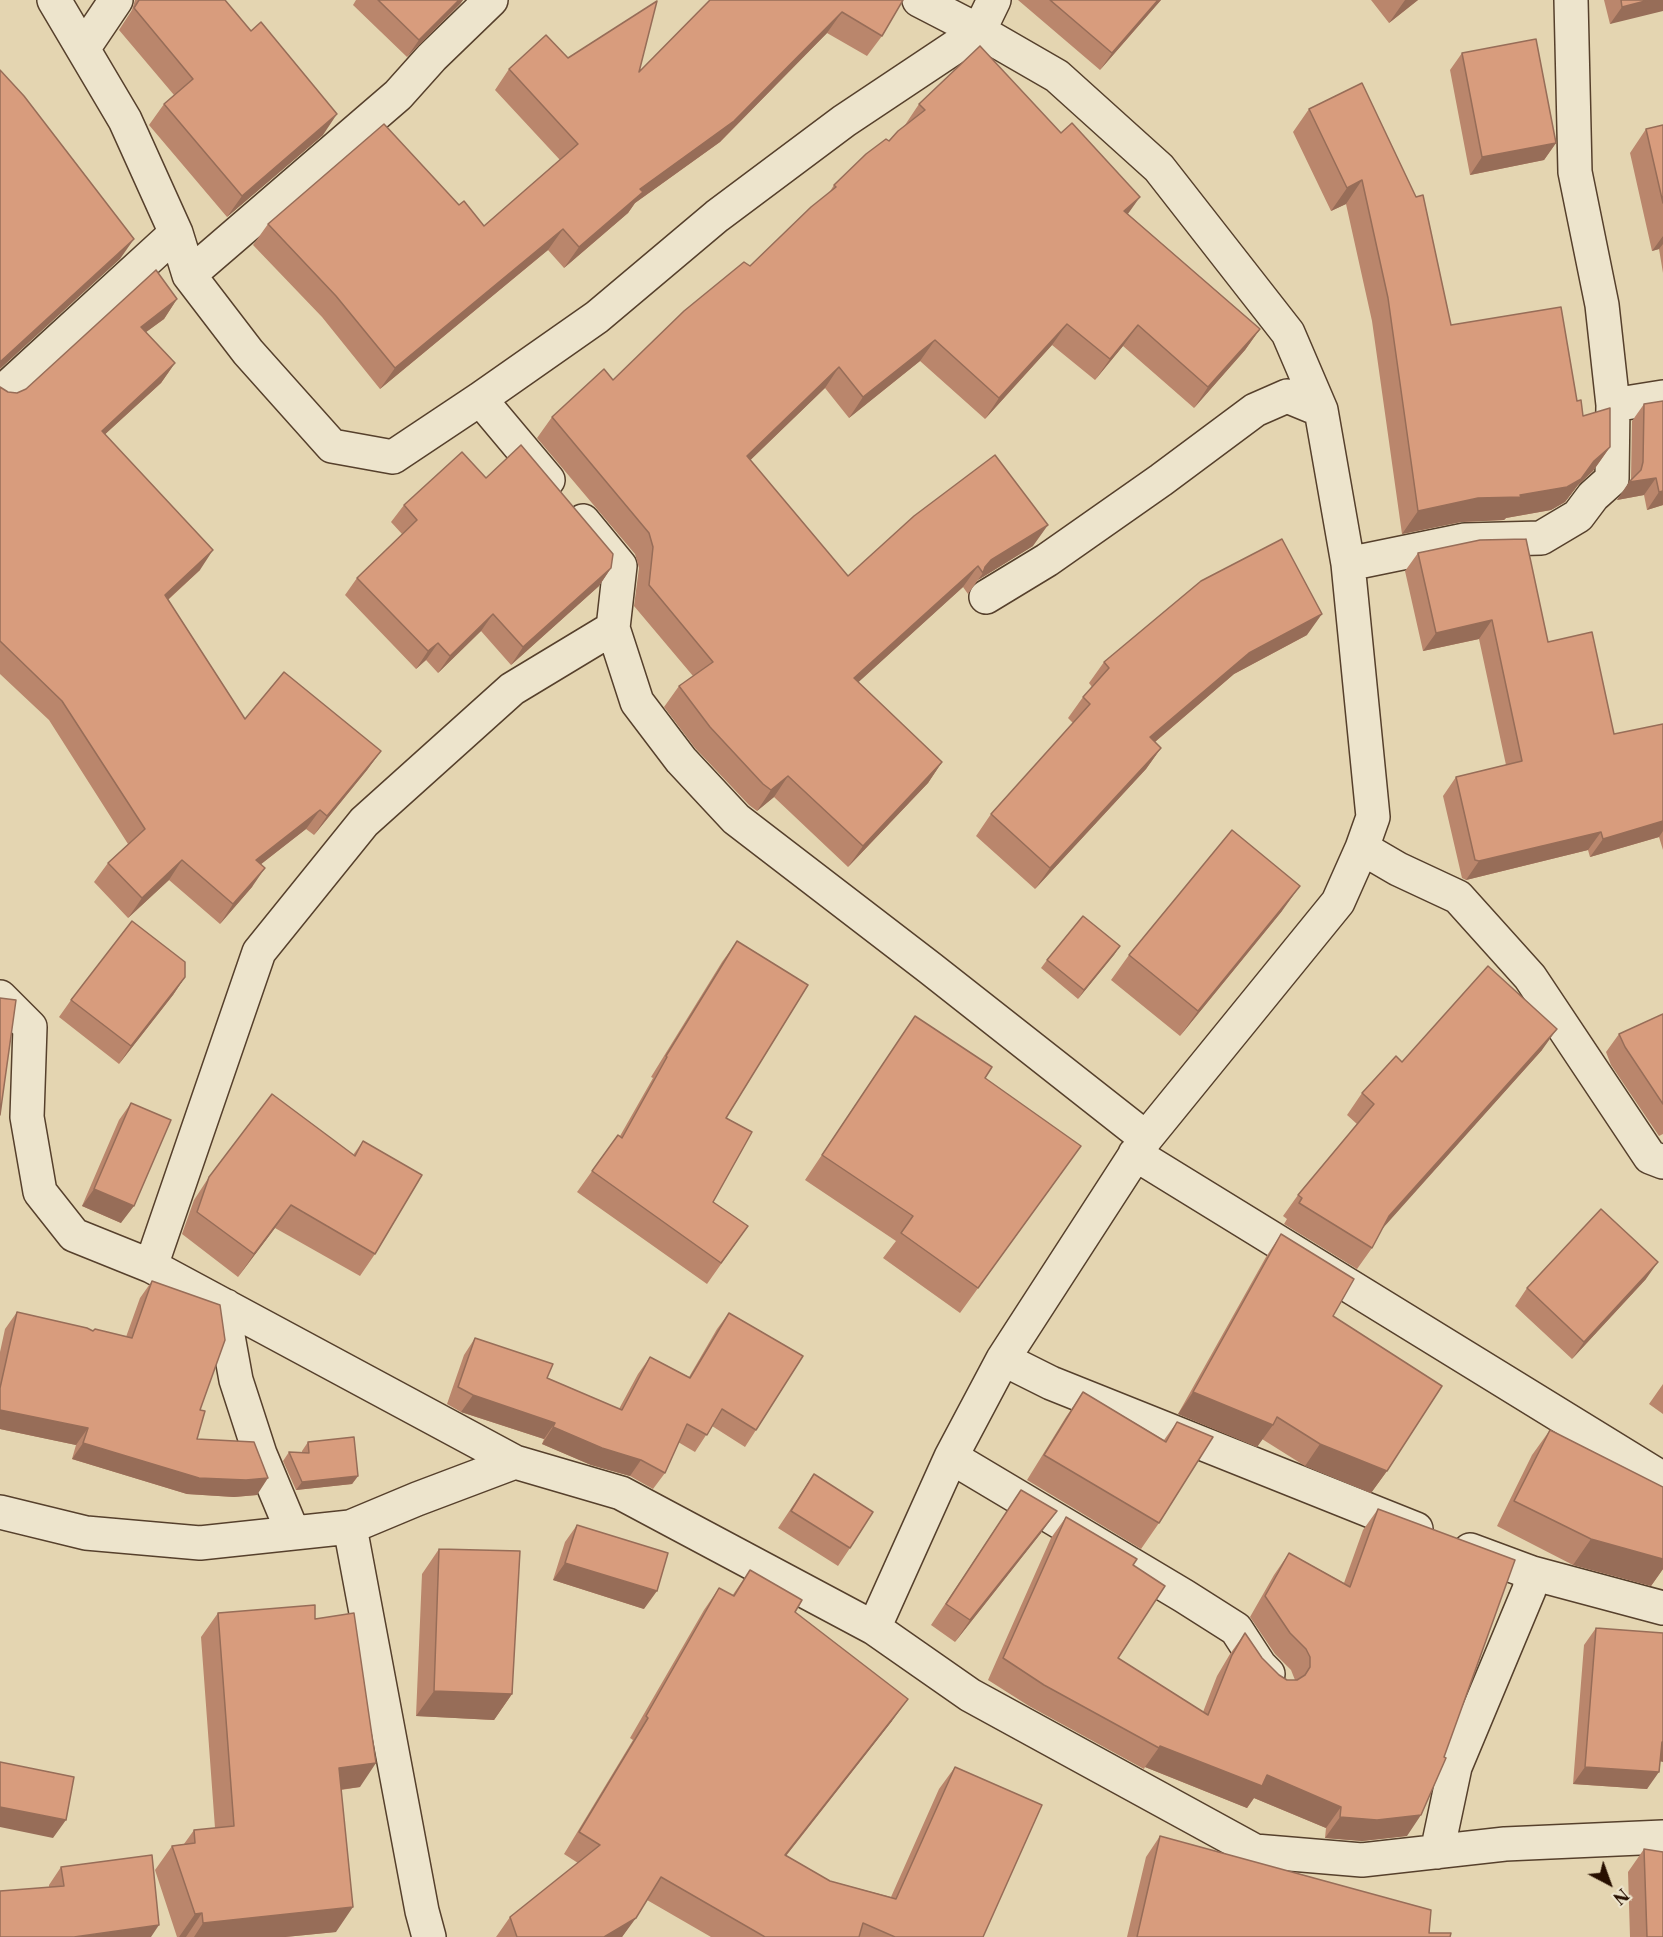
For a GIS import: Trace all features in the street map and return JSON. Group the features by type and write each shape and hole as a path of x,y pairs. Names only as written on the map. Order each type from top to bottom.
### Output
{"street":[{"path":"54,0 125,120 176,233 189,275 248,352 332,446 393,457 597,317 717,216 844,121 979,31 994,0"},
{"path":"83,49 116,0"},
{"path":"189,275 398,95 432,57 491,0"},
{"path":"874,1628 951,1457 1003,1359 1140,1146 1338,902 1373,817 1348,564 1322,410 1288,333 1159,168 1057,76 919,0"},
{"path":"1348,564 1465,540 1541,538 1578,516 1593,496 1612,479 1613,405 1602,305 1575,172 1571,0"},
{"path":"0,394 176,233"},
{"path":"986,597 1047,560 1256,410 1287,396 1322,410"},
{"path":"1613,405 1663,397"},
{"path":"480,399 620,566 613,628 637,702 681,760 736,819 930,968 1140,1146 1663,1479"},
{"path":"151,1266 259,952 364,822 512,689 613,628"},
{"path":"1362,848 1398,869 1458,897 1530,977 1650,1157 1663,1162"},
{"path":"0,997 30,1027 27,1117 40,1192 74,1235 151,1266 515,1462 621,1493 874,1628 970,1695 1255,1851 1362,1860 1505,1844 1663,1837"},
{"path":"226,1306 228,1336 236,1380 260,1454 293,1533"},
{"path":"1003,1359 1051,1383 1342,1501 1532,1573 1663,1608"},
{"path":"951,1457 1185,1596 1236,1629 1260,1666 1277,1683"},
{"path":"0,1512 86,1533 200,1543 350,1527 515,1462"},
{"path":"350,1527 422,1911 429,1937"},
{"path":"1437,1852 1455,1767 1529,1590 1532,1573"}],"building":[{"path":"139,0 225,0 251,31 261,22 337,114 242,196 164,104 193,79 134,8"},
{"path":"378,0 459,0 419,40"},
{"path":"710,0 903,0 882,36 842,12 734,121 640,189 643,192 579,247 563,229 395,368 336,296 268,224 384,124 459,205 464,201 484,226 578,144 509,69 546,35 568,58 657,1 639,72"},
{"path":"1050,0 1158,0 1112,53"},
{"path":"1621,0 1649,0 1622,7"},
{"path":"1536,39 1556,143 1482,157 1462,53"},
{"path":"980,46 1061,133 1072,123 1140,197 1124,211 1260,329 1208,387 1138,325 1110,359 1067,324 999,398 935,340 863,397 839,367 747,456 848,576 914,516 995,455 1048,525 991,560 983,573 978,566 854,678 942,762 863,846 788,776 771,790 763,784 710,727 679,686 713,662 649,585 653,547 649,533 552,417 604,369 613,380 684,311 744,262 750,266 811,207 836,187 834,185 866,154 886,139 889,141 925,110 919,104"},
{"path":"0,70 24,96 134,239 0,362"},
{"path":"1362,83 1416,197 1423,195 1451,325 1561,307 1577,401 1581,400 1583,416 1610,408 1610,447 1594,461 1581,479 1567,487 1520,495 1521,497 1478,498 1418,511 1388,298 1362,180 1347,188 1309,109"},
{"path":"1663,125 1663,203 1646,129"},
{"path":"156,270 177,299 141,327 175,363 102,431 213,550 165,595 245,719 284,672 381,751 327,816 320,810 256,860 265,868 233,904 182,860 142,898 108,863 145,829 62,701 0,641 0,387 8,392 17,393 26,389"},
{"path":"1663,401 1663,491 1659,492 1656,478 1629,482 1641,470 1643,462 1644,404"},
{"path":"521,445 613,554 611,568 523,647 493,614 450,656 438,643 428,651 357,578 417,520 404,505 462,452 486,478"},
{"path":"1282,539 1322,614 1249,653 1150,737 1161,748 1050,868 991,814 1090,704 1083,697 1109,668 1104,662 1201,581"},
{"path":"1526,539 1548,642 1592,632 1614,734 1663,724 1663,821 1603,839 1601,832 1479,861 1475,860 1456,777 1522,761 1492,620 1436,633 1418,553 1480,540"},
{"path":"1232,830 1300,886 1198,1011 1129,955"},
{"path":"1083,916 1120,946 1084,990 1047,960"},
{"path":"132,921 185,962 185,977 131,1046 71,1000"},
{"path":"737,941 808,985 726,1118 752,1132 713,1202 748,1226 721,1263 592,1171 618,1135 622,1138 666,1056"},
{"path":"1488,966 1557,1029 1389,1216 1372,1248 1299,1203 1302,1198 1298,1195 1374,1104 1362,1093 1396,1056 1402,1062"},
{"path":"0,998 16,1000 0,1115"},
{"path":"1663,1014 1663,1104 1625,1047 1619,1034"},
{"path":"915,1016 992,1067 985,1078 1081,1146 978,1288 901,1233 913,1216 822,1155"},
{"path":"272,1094 355,1156 363,1141 422,1175 375,1254 291,1205 254,1254 197,1212 209,1177"},
{"path":"131,1103 171,1120 134,1206 94,1189"},
{"path":"1601,1209 1658,1262 1584,1342 1527,1288"},
{"path":"1281,1234 1354,1279 1333,1316 1442,1386 1387,1471 1320,1444 1277,1417 1273,1425 1193,1392"},
{"path":"152,1281 220,1305 225,1340 200,1410 205,1411 197,1439 254,1442 268,1478 246,1480 199,1478 83,1443 88,1428 0,1410 0,1388 17,1312 132,1338"},
{"path":"729,1313 803,1356 756,1430 722,1409 707,1435 687,1424 665,1473 641,1460 602,1448 553,1427 555,1423 473,1395 458,1387 475,1338 553,1364 547,1378 622,1410 650,1357 690,1378"},
{"path":"1083,1392 1166,1442 1177,1422 1213,1437 1159,1523 1044,1455"},
{"path":"1550,1430 1663,1487 1663,1559 1591,1539 1514,1501"},
{"path":"354,1437 358,1476 302,1482 289,1452 309,1453 308,1442"},
{"path":"814,1474 873,1512 850,1548 791,1511"},
{"path":"1021,1490 1057,1511 970,1620 946,1604"},
{"path":"1378,1509 1515,1560 1444,1757 1446,1758 1421,1815 1377,1820 1340,1817 1341,1807 1267,1775 1262,1786 1160,1746 1159,1748 1044,1685 1003,1658 1066,1517 1137,1559 1133,1565 1165,1586 1118,1658 1208,1715 1232,1655 1245,1633 1262,1658 1279,1675 1287,1680 1297,1680 1305,1675 1310,1667 1310,1657 1306,1649 1290,1633 1265,1596 1289,1553 1350,1587"},
{"path":"577,1525 668,1553 657,1591 565,1563"},
{"path":"439,1549 520,1551 512,1694 434,1691"},
{"path":"750,1570 802,1600 795,1612 908,1699 785,1855 830,1881 896,1899 955,1767 1042,1805 983,1937 895,1937 863,1923 859,1937 765,1937 661,1877 636,1918 604,1937 517,1937 510,1917 600,1845 579,1832 648,1718 646,1716 719,1588 734,1596"},
{"path":"315,1605 315,1619 354,1613 376,1763 339,1768 353,1907 203,1923 202,1913 195,1914 172,1846 195,1843 194,1830 234,1826 218,1613"},
{"path":"1596,1628 1663,1633 1663,1742 1659,1772 1585,1767"},
{"path":"0,1762 74,1777 66,1820 0,1807"},
{"path":"1160,1836 1431,1910 1429,1933 1451,1933 1450,1937 1137,1937"},
{"path":"1644,1849 1663,1852 1663,1937 1647,1937"},
{"path":"152,1855 159,1925 74,1937 0,1937 0,1891 64,1886 61,1867"}]}
